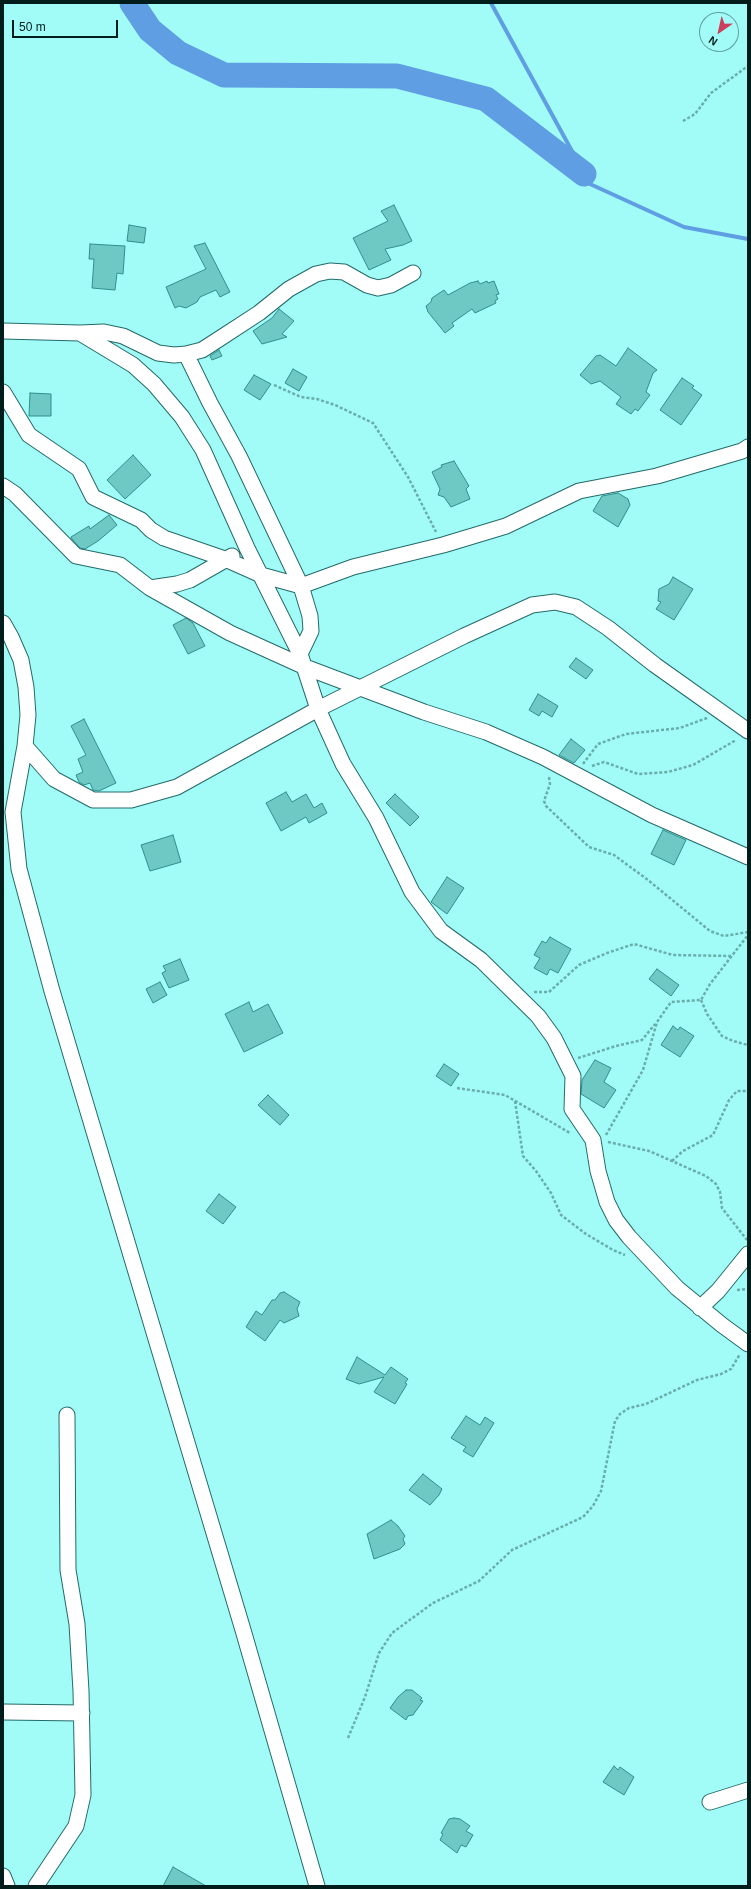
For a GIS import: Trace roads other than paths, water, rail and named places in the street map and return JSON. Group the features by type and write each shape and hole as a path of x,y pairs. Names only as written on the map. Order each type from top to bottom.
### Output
{"street":[{"path":"3,331 80,333 104,332 123,336 158,353 174,355 186,354 202,350 259,313 289,289 316,274 330,271 344,272 367,285 378,288 391,284 413,273"},
{"path":"80,333 133,365 166,396 203,450 247,548 302,661 318,708 343,764 376,818 412,892 441,931 481,960 515,993 542,1022 554,1038 573,1076 572,1109 592,1140 598,1171 607,1202 616,1220 656,1268 700,1308 747,1344"},
{"path":"186,354 210,403 239,456 301,586 310,616 312,631 302,661"},
{"path":"3,392 29,435 79,469 93,497 141,520 164,538 225,559 261,575 301,586 353,567 443,545 506,526 579,491 657,476 742,451 748,446"},
{"path":"3,486 15,494 76,556 120,565 150,588 230,633 302,661 361,688 486,732 543,757 652,816 748,857"},
{"path":"150,588 177,584 190,580 247,548"},
{"path":"25,746 54,779 93,800 131,800 177,787 318,708 464,636 532,605 555,602 576,608 608,628 720,712 747,730"},
{"path":"3,623 12,637 21,660 26,687 28,715 25,746 13,812 19,869 52,991 317,1886"},
{"path":"700,1308 718,1291 748,1254"},
{"path":"36,1886 76,1826 83,1795 82,1713 77,1624 68,1570 67,1415"},
{"path":"3,1712 82,1713"},
{"path":"710,1802 748,1790"},
{"path":"3,1876 7,1886"}],"waterway":[{"path":"132,3 150,30 178,53 224,75 397,76 486,99 584,174"},
{"path":"491,3 590,184 684,227 748,239"}]}
